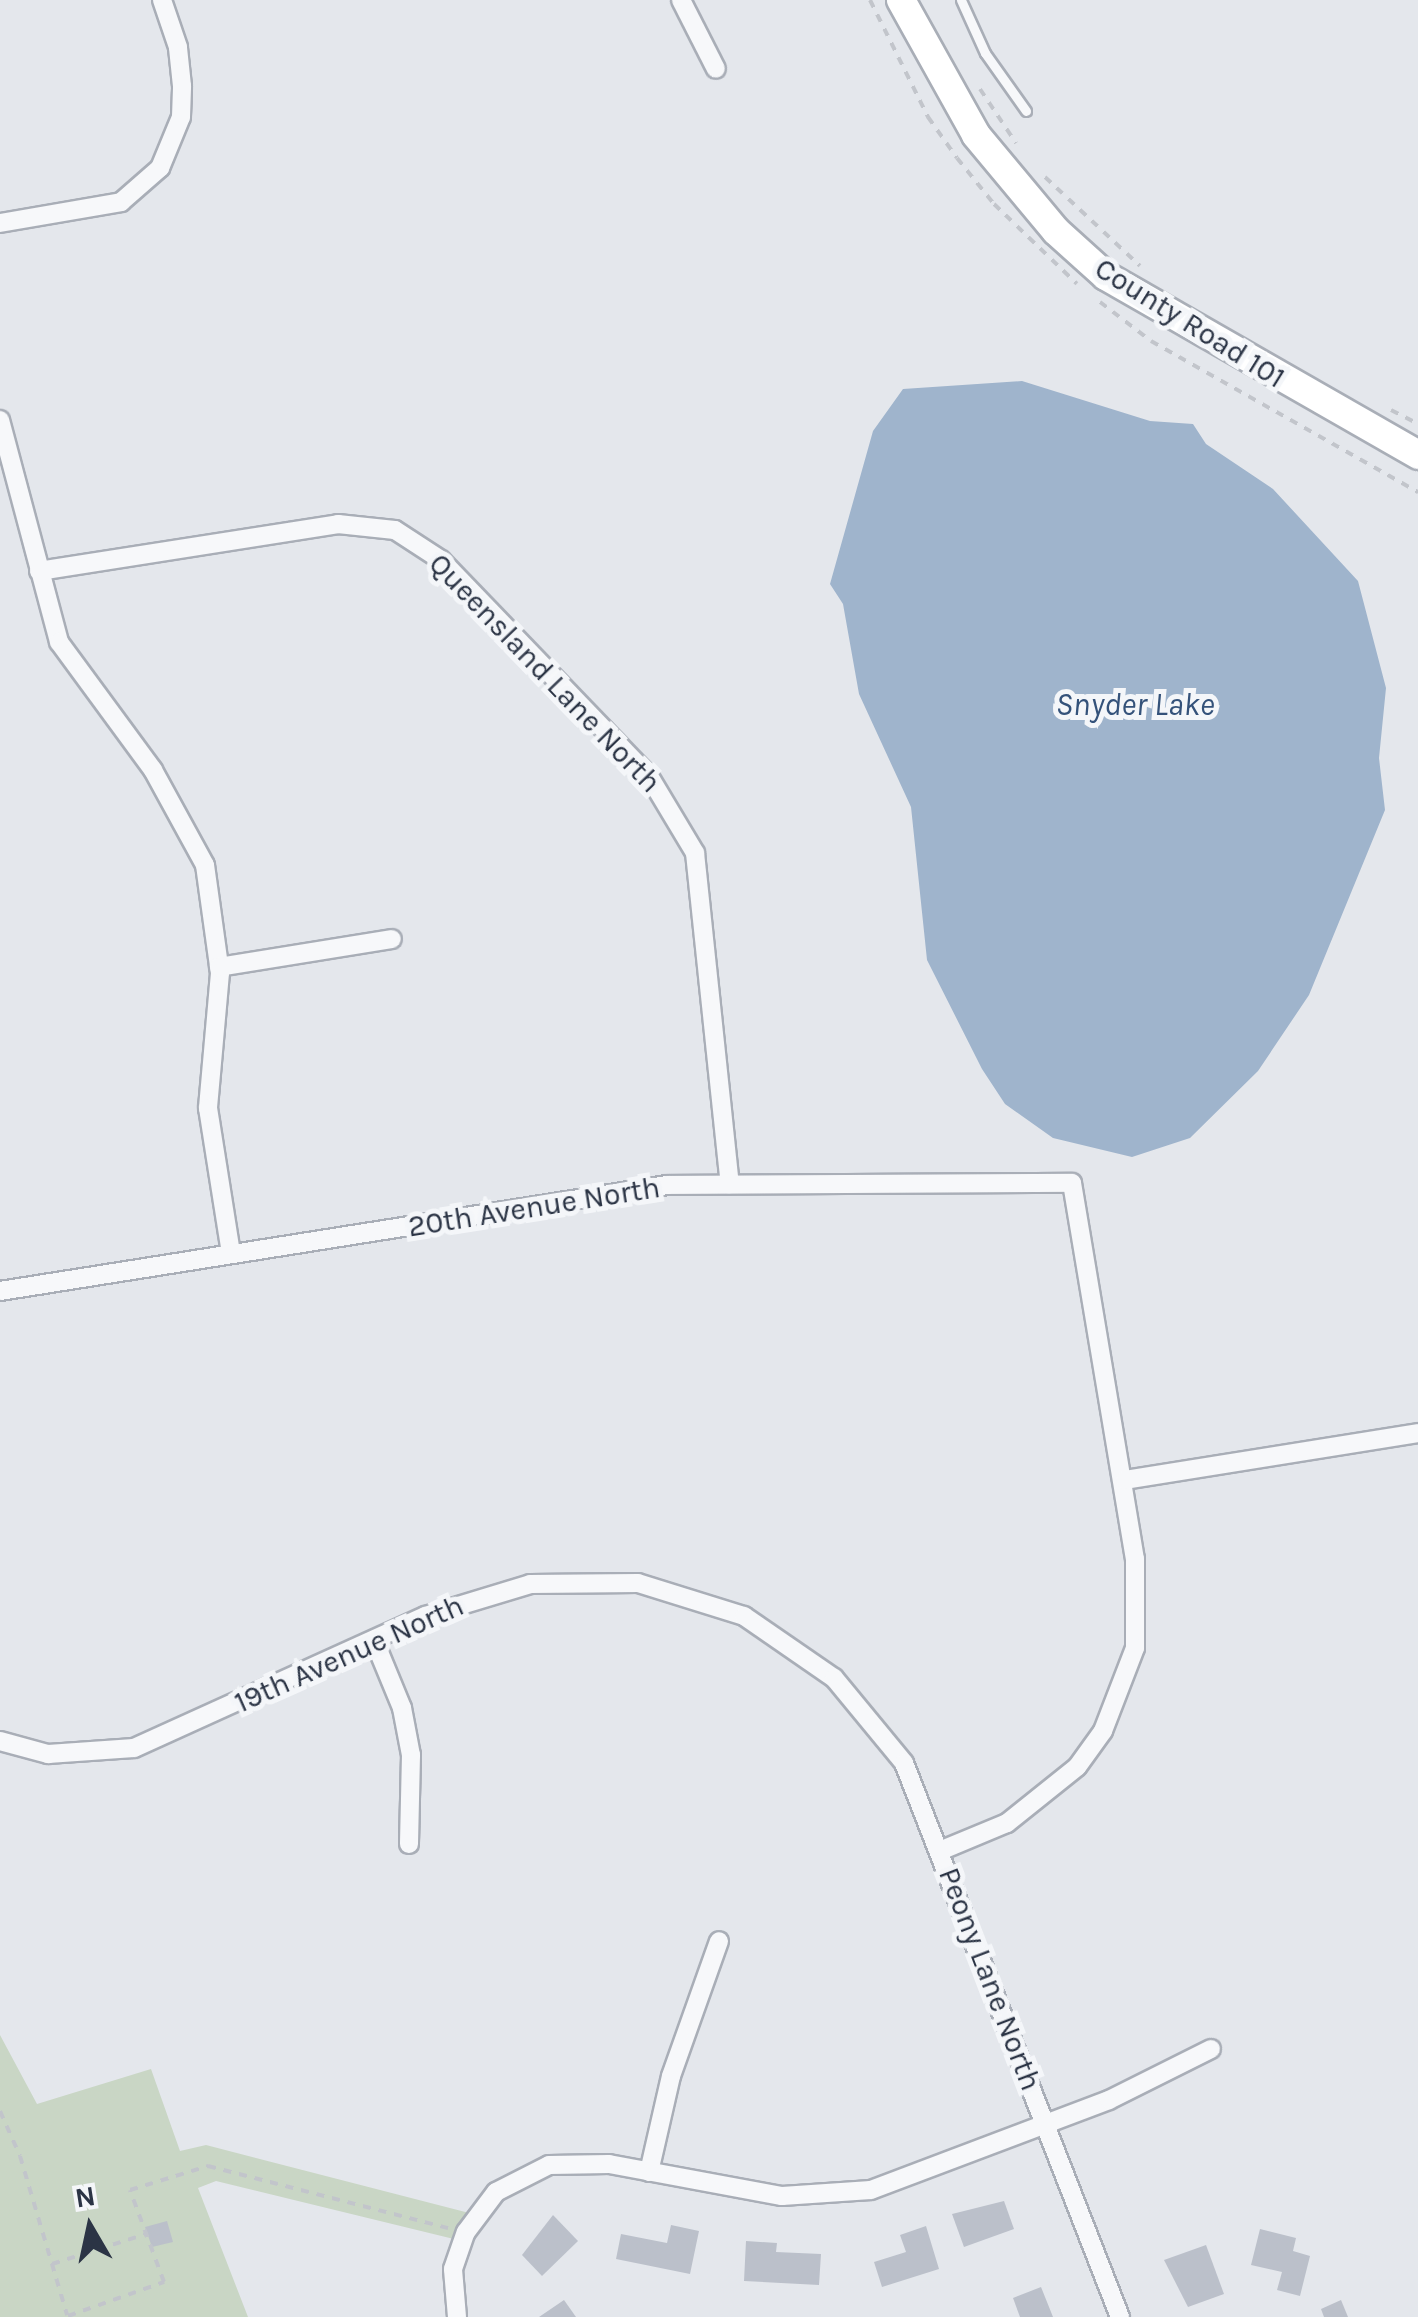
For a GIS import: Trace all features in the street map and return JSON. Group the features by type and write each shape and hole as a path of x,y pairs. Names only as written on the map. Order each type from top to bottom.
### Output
{"main road":[{"name":"County Road 101","path":"902,0 953,100 999,166 1106,276 1418,455"}],"street":[{"path":"0,223 122,202 160,168 182,117 178,47 162,0"},
{"path":"681,0 716,68"},
{"path":"0,420 59,642 162,786 205,864 219,966 208,1108 231,1253"},
{"name":"Queensland Lane North","path":"39,571 338,524 395,530 441,560 649,776 694,853 730,1184"},
{"path":"219,966 392,939"},
{"name":"20th Avenue North","path":"0,1291 667,1185 1072,1183"},
{"name":"Peony Lane North","path":"1072,1183 1124,1480 1139,1603 1134,1648 1103,1731 1044,1798 942,1850 1120,2317"},
{"path":"1124,1480 1418,1433"},
{"name":"19th Avenue North","path":"0,1741 48,1754 134,1748 476,1596 557,1580 638,1584 693,1596 792,1642 834,1678 904,1763 942,1850"},
{"path":"374,1640 402,1708 411,1755 409,1844"},
{"path":"649,2172 672,2076 719,1941"},
{"path":"456,2317 454,2269 466,2232 496,2192 549,2165 594,2163 782,2196 827,2195 914,2178 1046,2126 1211,2049"}],"lane":[{"path":"961,0 984,53 1026,111"}],"path":[{"path":"974,78 1021,150"},
{"path":"1042,175 1148,272"},
{"path":"1386,407 1418,424"},
{"path":"0,2110 68,2317 164,2282 130,2190 218,2165 466,2232"},
{"path":"52,2264 146,2234"}],"green space":[{"path":"0,2035 37,2104 151,2069 180,2151 206,2145 477,2215 462,2241 216,2181 198,2188 248,2317 0,2317"}],"water":[{"name":"Snyder Lake","path":"1022,381 1150,421 1193,424 1206,444 1273,489 1358,581 1386,688 1379,758 1385,810 1309,995 1258,1071 1190,1138 1132,1157 1053,1138 1005,1104 982,1069 927,960 911,807 859,694 843,604 830,584 873,431 903,389"}],"building":[{"path":"1004,2201 1014,2229 964,2247 952,2214"},
{"path":"553,2215 578,2241 542,2276 522,2255"},
{"path":"167,2221 173,2242 152,2247 145,2227"},
{"path":"671,2225 699,2231 690,2274 616,2259 621,2234 667,2243"},
{"path":"926,2226 939,2269 882,2287 874,2262 906,2252 900,2235"},
{"path":"1260,2229 1296,2238 1293,2251 1310,2256 1300,2296 1277,2290 1282,2272 1251,2265"},
{"path":"746,2241 777,2243 776,2252 821,2254 819,2285 744,2281"},
{"path":"1206,2245 1224,2294 1188,2307 1164,2260"},
{"path":"1041,2287 1053,2317 1020,2317 1013,2298"},
{"path":"564,2300 576,2317 539,2317"},
{"path":"1341,2300 1348,2317 1324,2317 1321,2309"}]}
